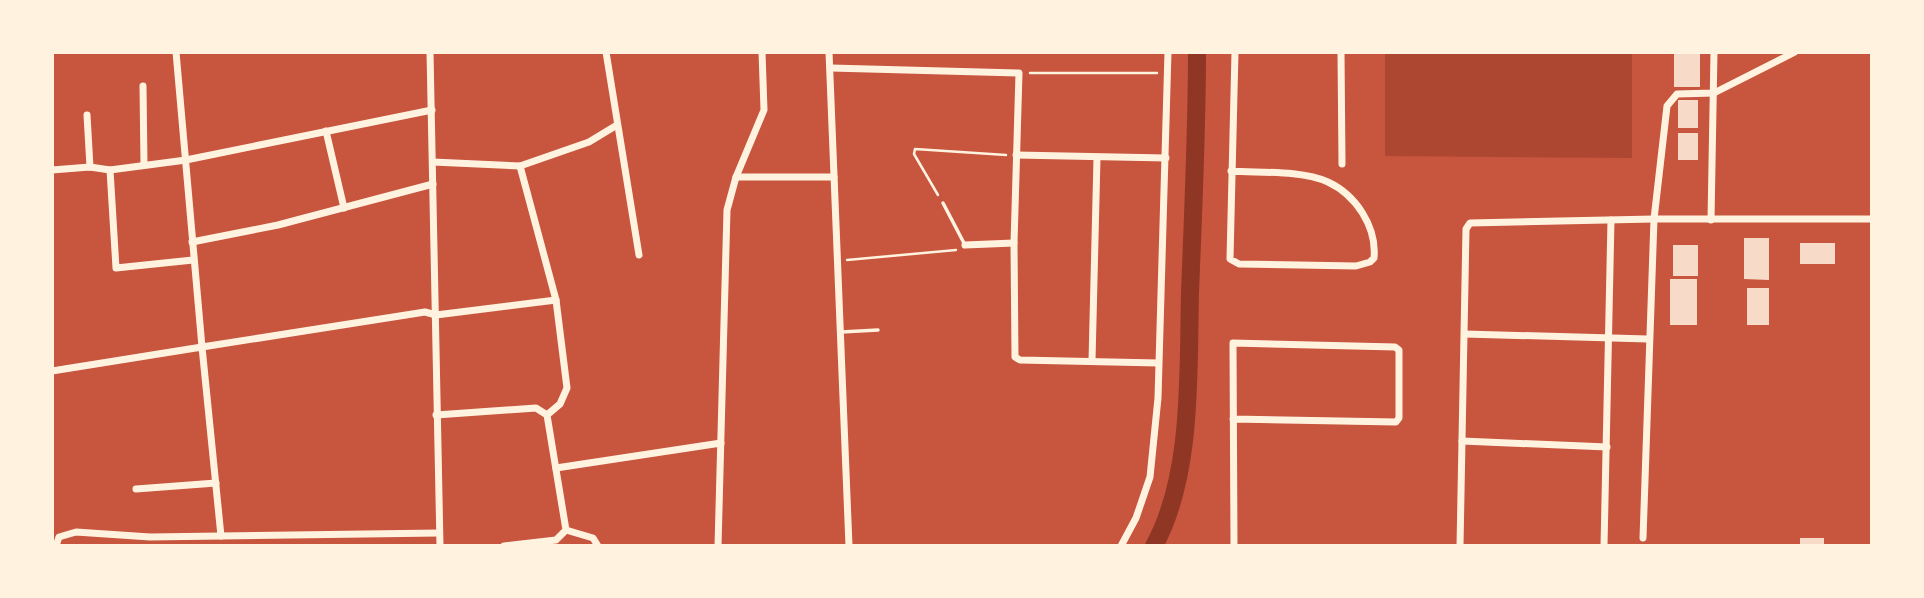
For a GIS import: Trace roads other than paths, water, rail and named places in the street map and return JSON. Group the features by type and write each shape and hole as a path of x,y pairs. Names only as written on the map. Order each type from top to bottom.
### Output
{"street":[{"path":"176,52 220,536"},
{"path":"430,52 440,545"},
{"path":"606,52 639,255"},
{"path":"718,545 725,231 727,210 736,177 764,110 762,52"},
{"path":"829,52 849,545"},
{"path":"1121,545 1136,518 1150,477 1158,363 1167,52"},
{"path":"1231,171 1305,177 1328,183 1349,197 1367,220 1374,258 1356,266 1233,263 1230,253 1231,171 1235,52"},
{"path":"1341,52 1342,164"},
{"path":"1711,220 1714,52"},
{"path":"1643,538 1654,219 1669,101 1682,92 1714,93 1795,52"},
{"path":"831,68 1018,74 1014,353 1017,359 1158,363"},
{"path":"144,86 144,165"},
{"path":"52,170 90,167 110,170 186,160 432,110"},
{"path":"87,115 90,167"},
{"path":"433,162 520,166 589,142 617,125"},
{"path":"326,131 344,208"},
{"path":"1016,155 1166,158"},
{"path":"1092,361 1097,158"},
{"path":"520,166 556,300 567,388 560,404 547,415"},
{"path":"110,170 116,268 193,260"},
{"path":"736,177 834,177"},
{"path":"192,242 278,225 433,184"},
{"path":"1460,545 1466,229 1470,223 1654,219 1871,219"},
{"path":"1604,545 1611,220"},
{"path":"965,245 1014,243"},
{"path":"52,371 425,312 436,315 556,300"},
{"path":"1465,334 1648,339"},
{"path":"1233,419 1396,422 1399,418 1399,349 1233,343 1233,419 1234,545"},
{"path":"436,415 536,408 547,415 566,530"},
{"path":"1462,441 1607,447"},
{"path":"556,468 721,443"},
{"path":"136,489 216,483"},
{"path":"505,545 556,540 566,530"},
{"path":"566,530 593,538 598,545"},
{"path":"56,545 56,534 76,532 150,537 439,533"}],"lane":[{"path":"943,203 965,245"},
{"path":"841,332 878,330"}],"waterway":[{"path":"1154,546 1167,518 1176,488 1186,423 1197,52"}]}
